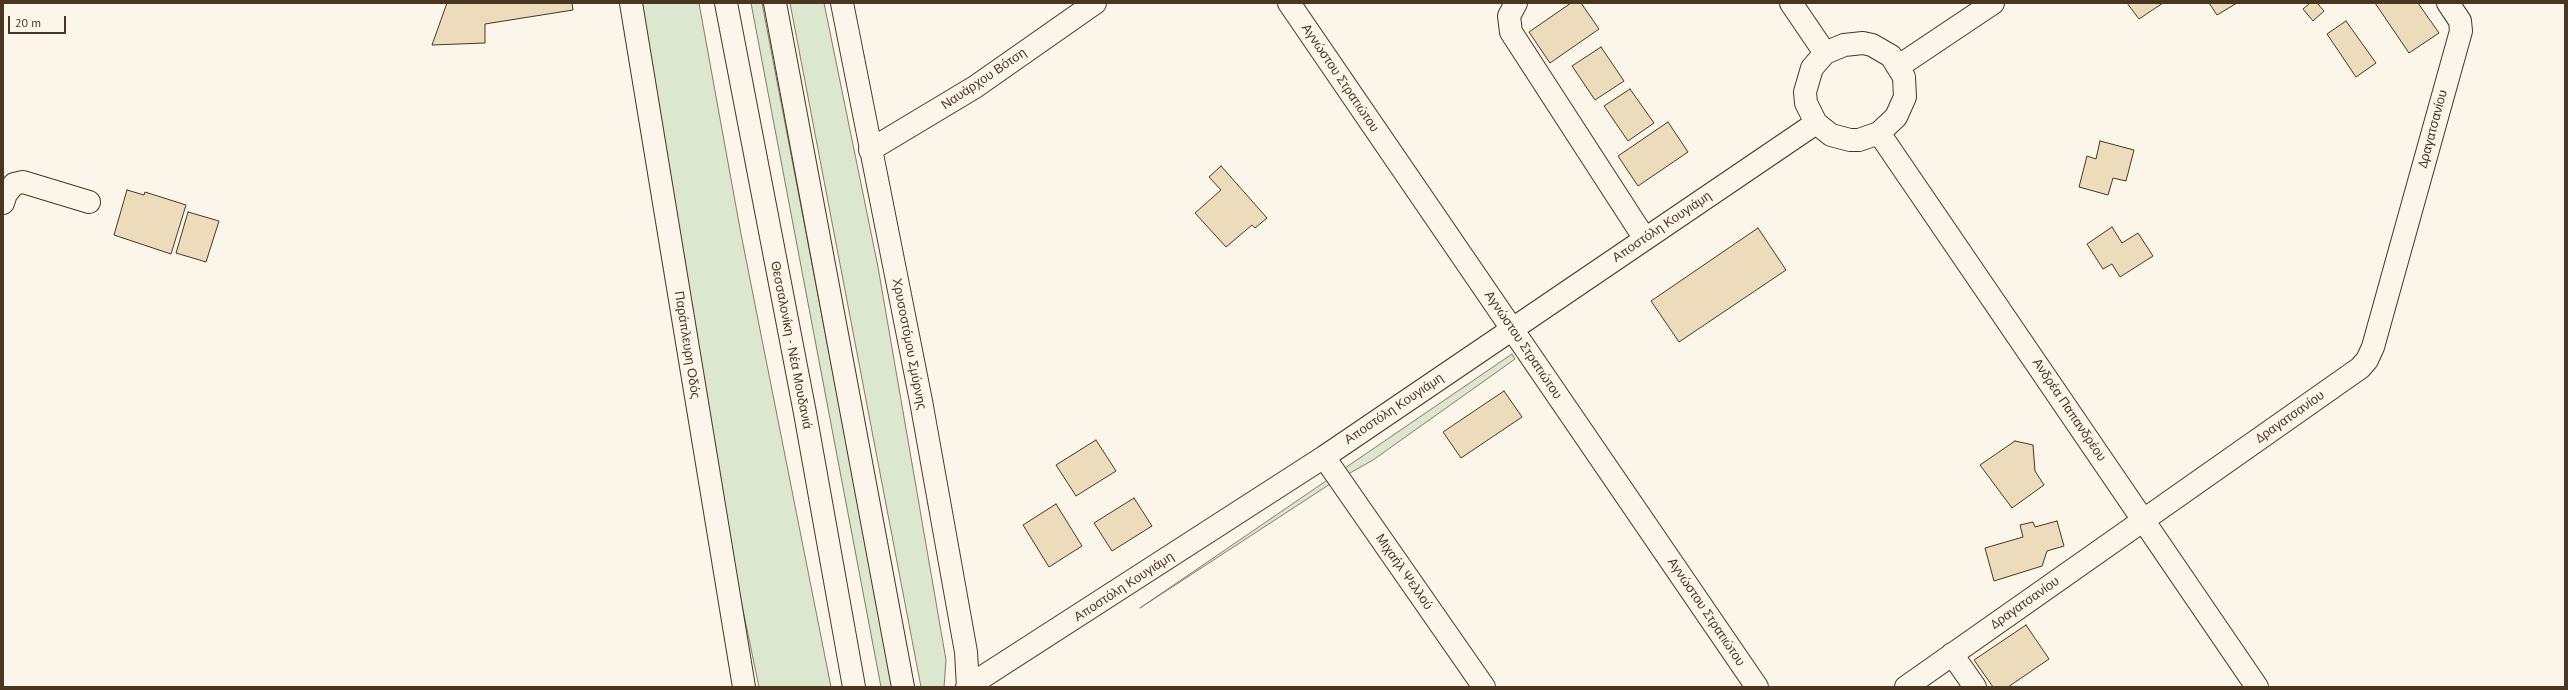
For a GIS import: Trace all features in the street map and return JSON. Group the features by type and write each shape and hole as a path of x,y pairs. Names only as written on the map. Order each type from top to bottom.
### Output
{"main road":[{"name":"Παράπλευρη Οδός","path":"631,3 744,687"},
{"name":"Θεσσαλονίκη - Νέα Μουδανιά","path":"726,3 805,412 854,687"},
{"path":"775,3 903,687"},
{"name":"Χρυσοστόμου Σμύρνης","path":"842,3 921,401 966,652 968,687"},
{"name":"Ναυάρχου Βότση","path":"870,150 975,87 1095,3"},
{"name":"Αγνώστου Στρατιώτου","path":"1289,3 1757,687"},
{"path":"1516,3 1509,16 1511,32 1645,239"},
{"path":"1790,3 1825,53"},
{"path":"1899,66 1992,3"},
{"name":"Δραγατσανίου","path":"1906,687 2360,368 2367,360 2373,348 2461,31 2460,21 2448,3"},
{"path":"1844,45 1872,45 1891,56 1899,66 1904,77 1905,97 1896,117 1879,133 1860,140 1850,140 1831,135 1816,123 1806,103 1805,92 1812,68 1825,53 1844,45"},
{"name":"Αποστόλη Κουγιάμη","path":"968,687 1324,457 1816,123"},
{"name":"Ανδρέα Παπανδρέου","path":"1879,133 2257,687"},
{"path":"3,203 6,194 14,184 23,182 88,202"},
{"name":"Μιχαήλ Ψελλού","path":"1324,457 1484,687"},
{"path":"966,652 978,657 1009,661"},
{"path":"1952,654 1975,687"}],"green space":[{"path":"638,3 699,3 741,234 831,687 759,687 722,509"},
{"path":"751,3 762,3 893,687 881,687"},
{"path":"790,3 824,3 878,267 946,660 944,687 921,687"},
{"path":"1512,354 1515,359 1373,460 1327,486 1140,608"}],"building":[{"path":"447,3 572,3 573,10 485,24 485,43 432,45"},
{"path":"1571,3 1581,3 1599,29 1550,63 1529,32"},
{"path":"2127,3 2163,3 2139,19"},
{"path":"2209,3 2237,3 2217,15"},
{"path":"2310,3 2317,3 2324,11 2313,21 2303,9"},
{"path":"2375,3 2418,3 2439,33 2409,53"},
{"path":"2346,21 2376,63 2356,77 2327,34"},
{"path":"1601,47 1624,81 1595,100 1572,66"},
{"path":"1630,89 1654,123 1628,141 1604,106"},
{"path":"1668,122 1688,152 1638,186 1618,156"},
{"path":"2100,141 2134,150 2126,181 2113,178 2108,195 2079,187 2087,156 2096,159"},
{"path":"1221,166 1267,218 1255,228 1252,225 1226,247 1195,213 1221,190 1209,177"},
{"path":"127,190 144,195 145,192 186,205 171,254 114,235"},
{"path":"188,212 219,221 206,262 176,253"},
{"path":"2112,227 2122,243 2138,233 2153,256 2120,277 2112,264 2103,269 2087,244"},
{"path":"1758,228 1786,270 1679,342 1651,301"},
{"path":"1504,391 1522,417 1461,458 1443,432"},
{"path":"1096,440 1116,471 1076,496 1056,465"},
{"path":"2015,441 2033,445 2035,471 2044,485 2012,508 1980,465"},
{"path":"1134,498 1152,526 1112,551 1094,523"},
{"path":"1056,504 1082,546 1049,567 1023,525"},
{"path":"2057,521 2064,546 2047,551 2042,566 1994,581 1985,548 2023,537 2020,525 2033,522 2035,527"},
{"path":"2026,625 2049,659 2008,687 1993,687 1974,660"}]}
